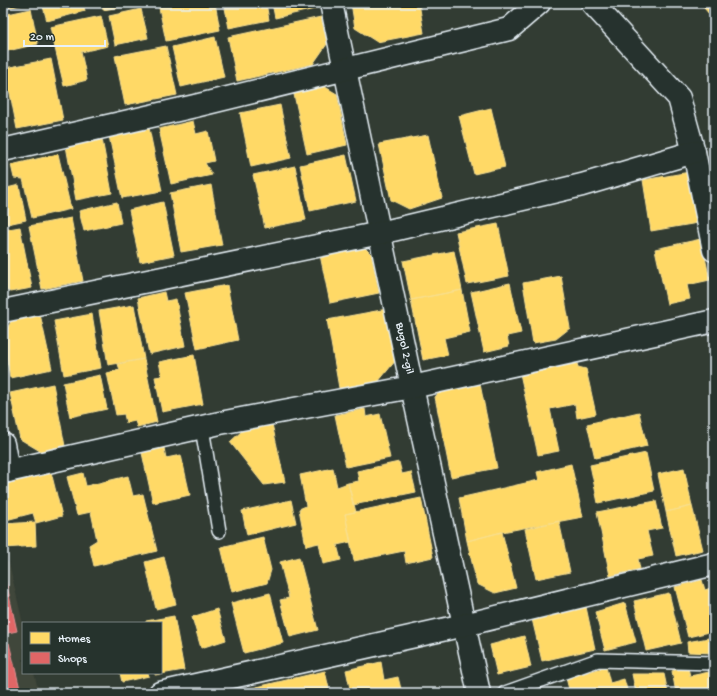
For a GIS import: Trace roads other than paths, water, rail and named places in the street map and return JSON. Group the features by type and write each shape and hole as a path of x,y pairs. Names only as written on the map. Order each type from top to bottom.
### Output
{"street":[{"name":"Bugol 2-gil","path":"331,3 412,387 479,693"},
{"path":"3,150 195,106 508,29 539,3"},
{"path":"592,3 679,98 694,152 714,250"},
{"path":"3,311 380,233 582,185 694,152"},
{"path":"3,444 5,471 220,423 412,387 714,321"},
{"path":"160,693 464,625 714,564"}],"lane":[{"path":"202,428 219,531"},
{"path":"505,693 598,660 714,663"}]}
